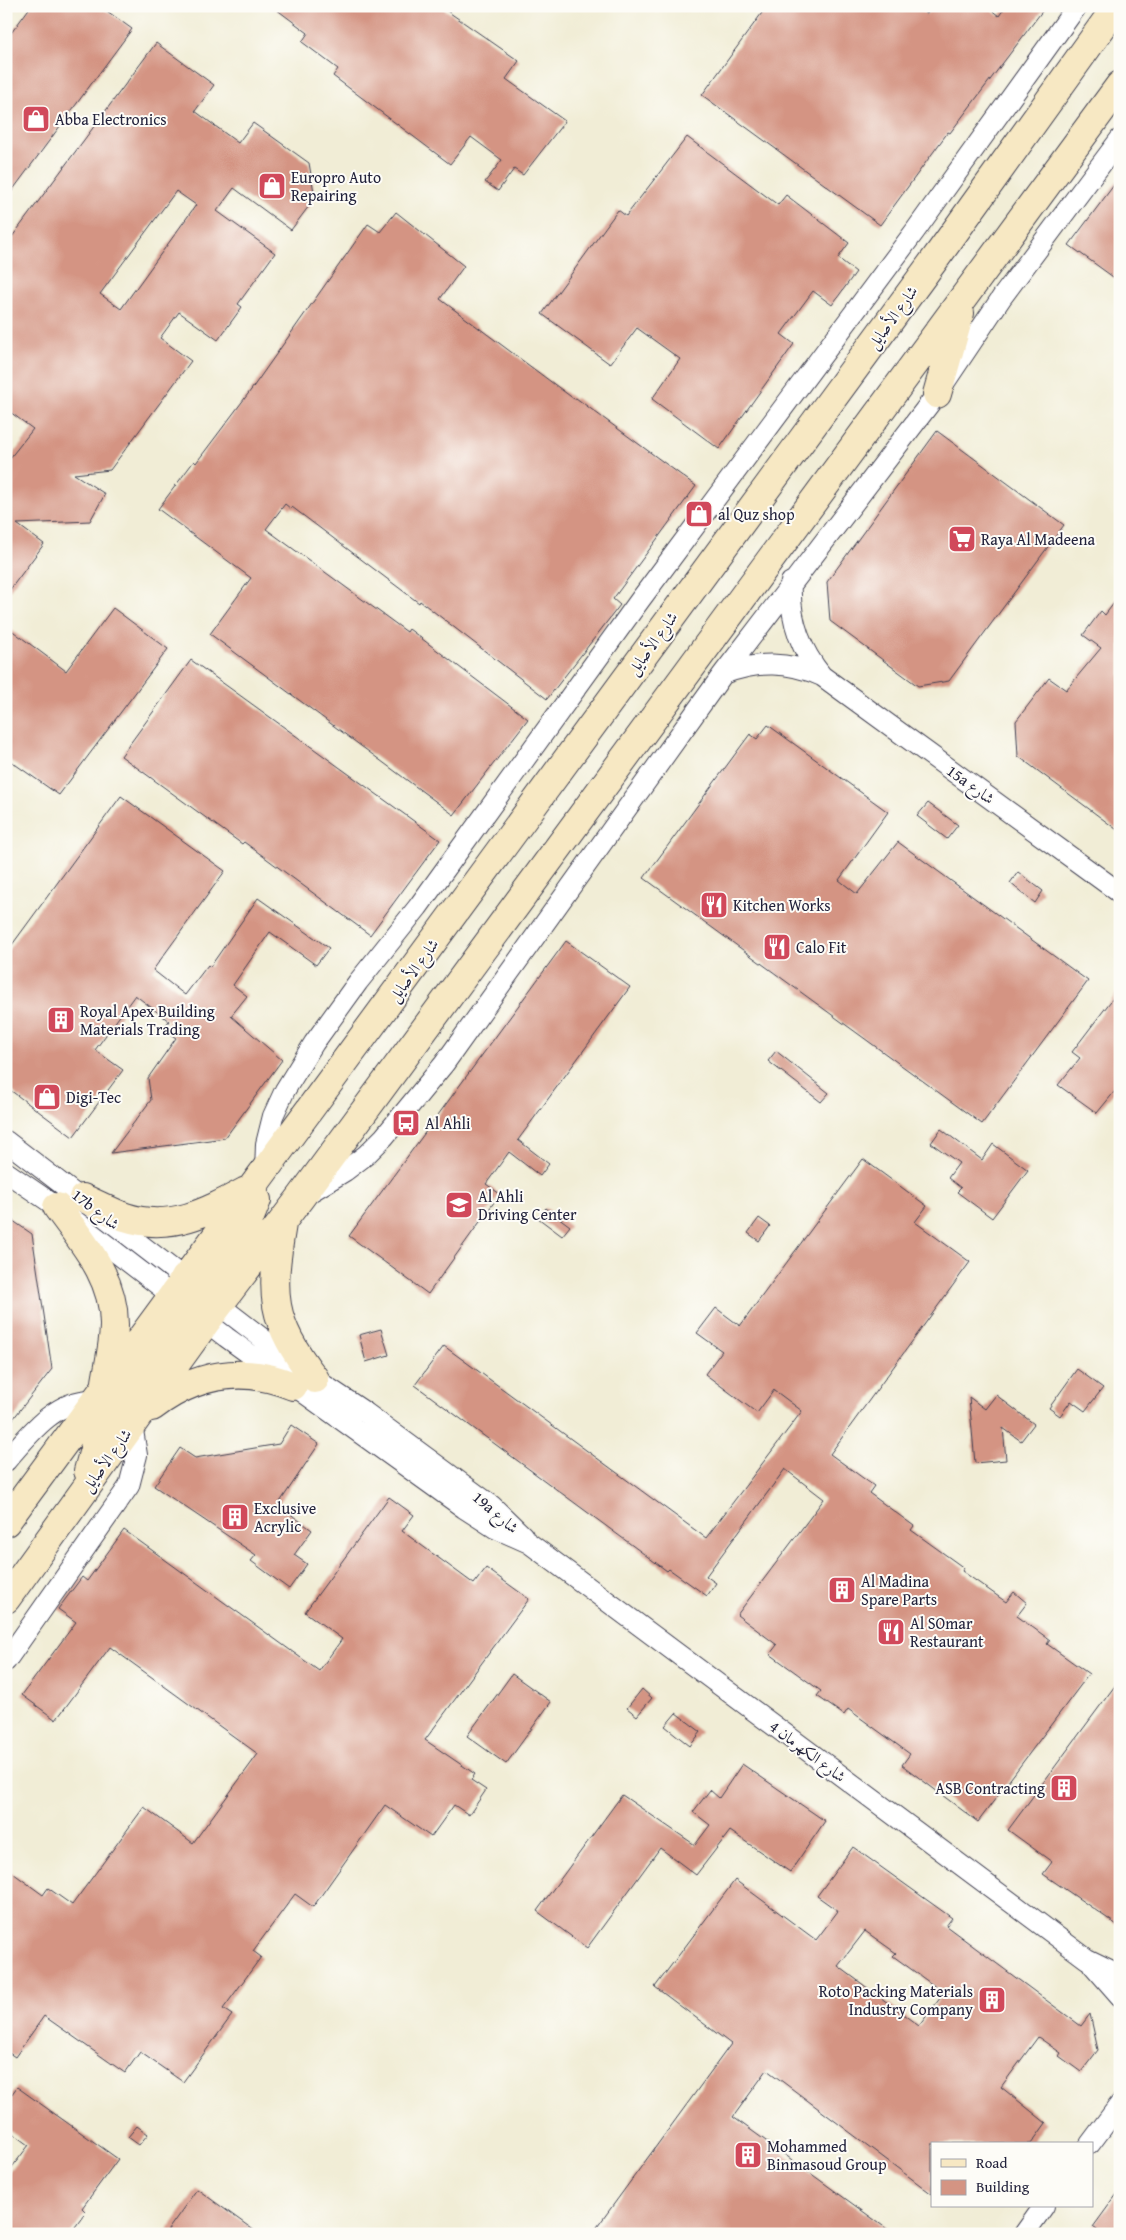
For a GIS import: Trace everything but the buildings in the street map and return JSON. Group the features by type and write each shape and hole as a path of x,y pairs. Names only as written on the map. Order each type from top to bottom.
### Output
{"main road":[{"name":"شارع الأصايل","path":"6,1599 134,1422 195,1300 259,1180 935,259 1117,6"},
{"name":"شارع الأصايل","path":"6,1522 101,1392 195,1300 283,1219 1120,85"},
{"path":"937,394 965,296"},
{"path":"83,1198 125,1217 141,1221 176,1222 214,1209 259,1180"},
{"path":"57,1207 96,1262 110,1294 114,1324 101,1392"},
{"path":"283,1219 274,1280 276,1307 304,1383"},
{"path":"89,1484 89,1463 96,1442 195,1300"},
{"path":"134,1422 175,1391 213,1376 251,1374 304,1383"}],"street":[{"path":"259,1180 273,1116 285,1090 309,1051 358,982 418,907 640,600 909,239 1077,6"},
{"path":"300,1197 345,1171 366,1155 420,1093 473,1026 723,674 791,582 937,394 1002,297 1120,139"},
{"name":"15a شارع","path":"791,582 791,611 798,639 812,664 822,676 1120,893"},
{"name":"15a شارع","path":"723,674 750,665 780,664 794,666 822,676"},
{"name":"17b شارع","path":"6,1140 83,1198 195,1300"},
{"name":"17b شارع","path":"6,1172 195,1300"},
{"name":"19a شارع","path":"195,1300 464,1508 495,1528 529,1543"},
{"path":"6,1461 34,1430 64,1406 101,1392"},
{"path":"6,1661 129,1486 137,1455 134,1422"},
{"name":"شارع الكهرمان 4","path":"529,1543 1087,1959 1120,1975"},
{"name":"شارع الكهرمان 4","path":"1087,1959 1120,1996"},
{"path":"1092,2142 1120,2104"},
{"path":"1024,2234 1043,2208"}],"place":[{"name":"Abba Electronics","path":"36,119"},
{"name":"Europro Auto Repairing","path":"272,186"},
{"name":"al Quz shop","path":"699,514"},
{"name":"Raya Al Madeena","path":"962,539"},
{"name":"Kitchen Works","path":"714,905"},
{"name":"Calo Fit","path":"777,947"},
{"name":"Royal Apex Building Materials Trading","path":"61,1020"},
{"name":"Digi-Tec","path":"47,1097"},
{"name":"Al Ahli","path":"406,1123"},
{"name":"Al Ahli Driving Center","path":"459,1205"},
{"name":"Exclusive Acrylic","path":"235,1517"},
{"name":"Al Madina Spare Parts","path":"842,1590"},
{"name":"Al SOmar Restaurant","path":"891,1632"},
{"name":"ASB Contracting","path":"1064,1788"},
{"name":"Roto Packing Materials Industry Company","path":"992,2000"},
{"name":"Mohammed Binmasoud Group","path":"748,2155"}]}
